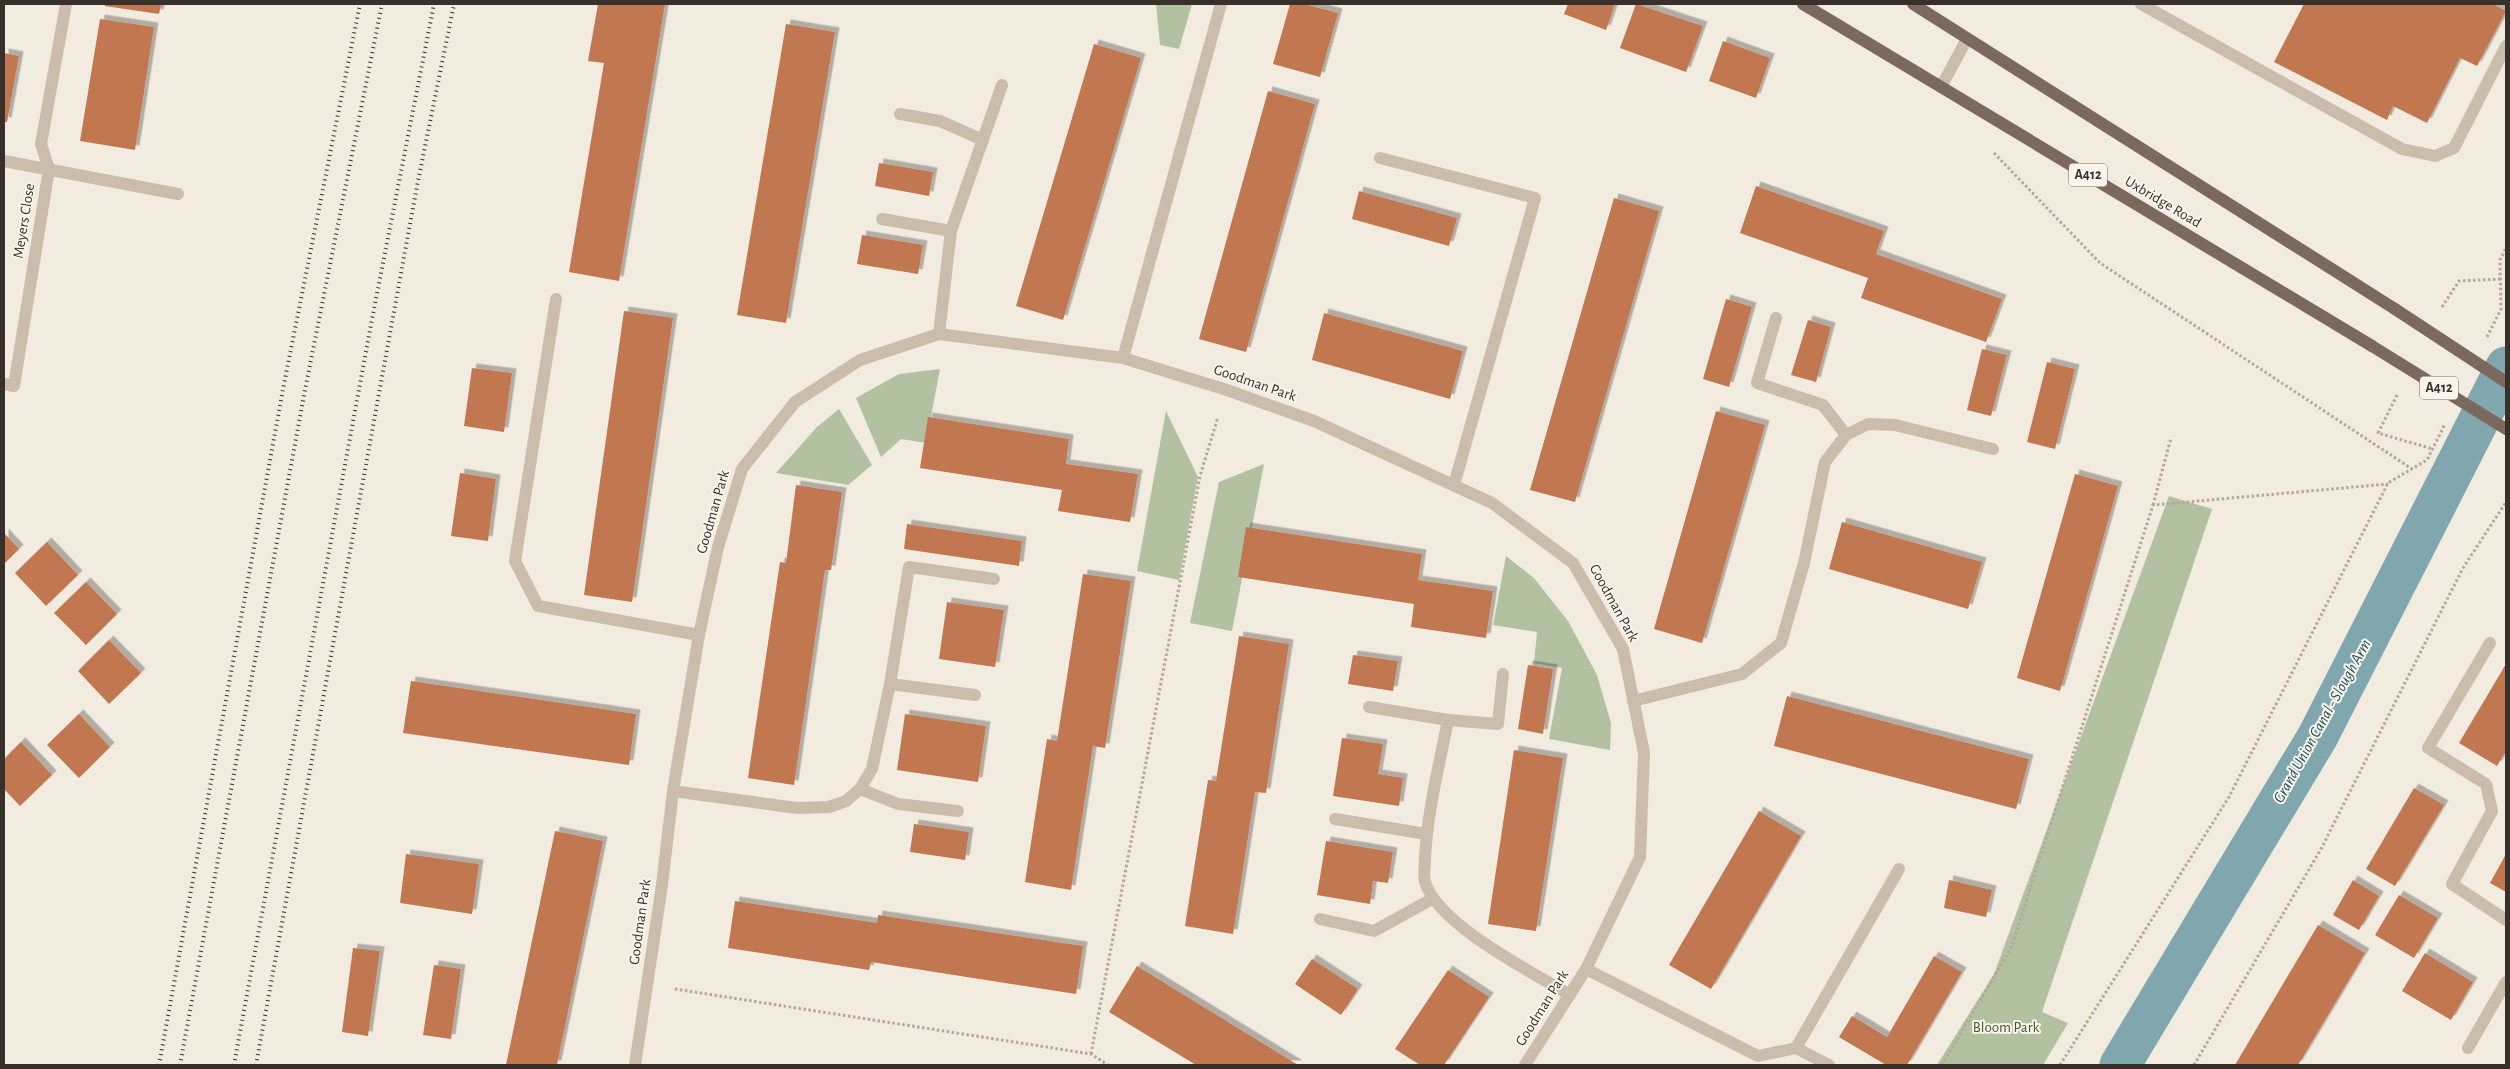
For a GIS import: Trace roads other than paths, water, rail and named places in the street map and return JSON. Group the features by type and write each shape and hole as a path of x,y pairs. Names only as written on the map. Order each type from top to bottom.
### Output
{"main road":[{"name":"Uxbridge Road","path":"1803,4 2372,346 2506,429"},
{"name":"A412","path":"1913,4 2395,309 2506,382"}],"street":[{"name":"Meyers Close","path":"4,384 14,386 49,169 41,144 66,4"},
{"path":"1123,358 1221,4"},
{"path":"2141,4 2402,149 2435,156 2454,148 2506,46"},
{"path":"1941,87 1968,38"},
{"path":"940,334 951,231 1002,85"},
{"path":"900,114 940,120 983,140"},
{"path":"1380,158 1535,198 1454,485"},
{"name":"Meyers Close","path":"4,161 178,194"},
{"path":"882,219 951,231"},
{"path":"556,298 515,560 538,606 699,635"},
{"path":"1776,318 1757,383 1823,405 1846,435"},
{"name":"Goodman Park","path":"635,1065 662,885 672,791 699,635 718,547 742,469 795,402 860,360 940,334 1123,358 1227,390 1314,421 1492,503 1573,563 1623,649 1644,753 1640,857 1586,968 1525,1065"},
{"path":"1633,701 1742,674 1781,643 1804,563 1825,462 1846,435 1868,424 1895,425 1993,450"},
{"path":"672,791 797,808 829,807 846,800 860,789 872,769 890,684 909,567 994,579"},
{"path":"2490,643 2428,748 2486,784 2492,811 2452,884 2506,920"},
{"path":"1369,707 1448,720 1498,724 1504,674"},
{"path":"890,684 975,695"},
{"path":"1448,720 1426,834 1424,880 1432,899 1445,914 1484,942 1570,995"},
{"path":"860,789 898,804 958,811"},
{"path":"1335,819 1426,834"},
{"path":"1796,1048 1899,869"},
{"path":"1320,919 1374,931 1432,899"},
{"path":"1586,968 1758,1056 1796,1048 1830,1065"},
{"path":"2468,1048 2506,982"}],"waterway":[{"name":"Grand Union Canal - Slough Arm","path":"2120,1065 2318,736 2506,367"}],"railway":[{"path":"159,1065 284,384 360,4"},
{"path":"180,1065 305,390 382,4"},
{"path":"234,1065 372,319 434,4"},
{"path":"256,1065 417,186 454,4"}],"park label":[{"name":"Bloom Park","path":"2006,1027"}]}
